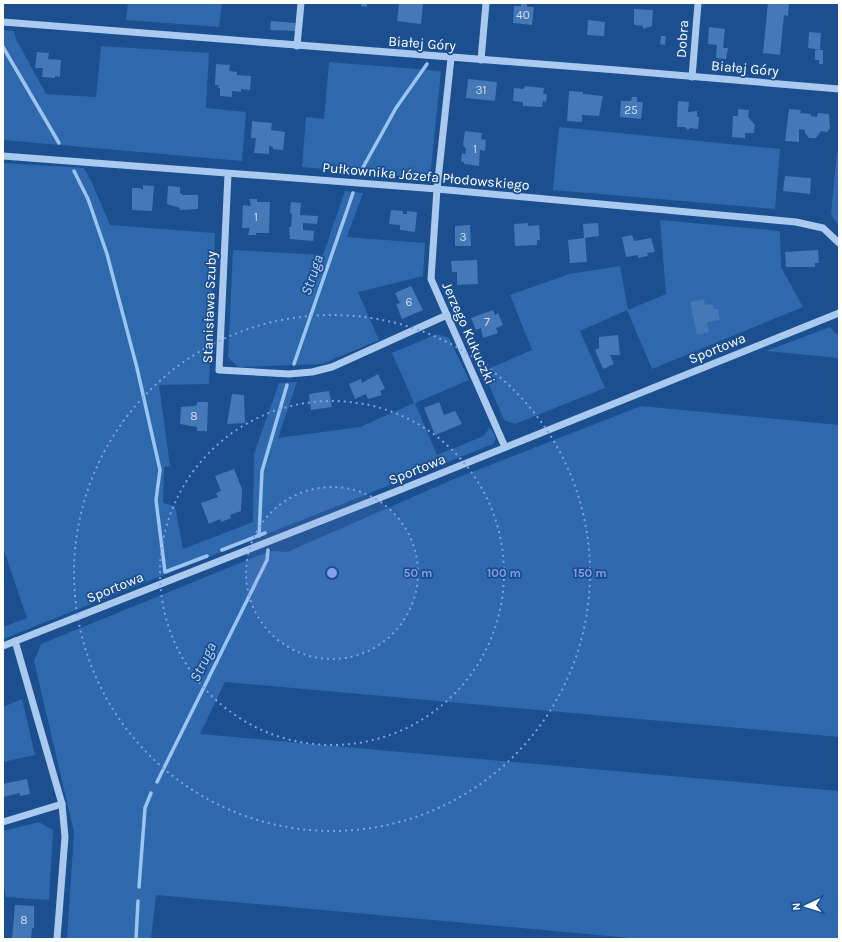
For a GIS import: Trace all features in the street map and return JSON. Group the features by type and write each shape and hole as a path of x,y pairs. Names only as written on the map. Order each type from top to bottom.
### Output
{"street":[{"path":"297,46 301,3"},
{"path":"481,60 486,3"},
{"name":"Dobra","path":"692,77 698,3"},
{"name":"Białej Góry","path":"3,22 839,89"},
{"name":"Jerzego Kukuczki","path":"451,58 437,189 430,278 505,447"},
{"name":"Pułkownika Józefa Płodowskiego","path":"3,156 437,189 796,222 823,228 839,243"},
{"name":"Stanisława Szuby","path":"228,174 218,370 288,374 312,372 332,367 447,315"},
{"name":"Sportowa","path":"3,646 839,314"},
{"path":"15,641 62,804 65,837 57,939"},
{"path":"3,822 62,804"}],"shaded area":[{"path":"128,3 222,3 219,27 126,20"},
{"path":"3,30 14,31 16,39 46,94 96,97 101,46 209,53 206,108 246,112 242,161 3,140"},
{"path":"329,62 441,71 431,169 420,178 302,167 306,117 324,119"},
{"path":"559,127 780,149 775,209 553,190"},
{"path":"837,152 839,152 839,226 831,214"},
{"path":"3,163 84,168 110,225 215,233 209,384 159,385 170,466 164,467 163,503 175,506 183,549 253,522 254,454 279,383 297,382 278,438 360,427 414,403 392,353 437,334 449,338 469,380 415,403 437,455 484,436 490,427 496,438 493,444 3,639 3,627 27,618 3,548"},
{"path":"345,191 363,193 347,237 425,243 423,276 358,292 379,340 322,364 238,367 228,357 233,250 323,255"},
{"path":"660,220 780,231 781,267 803,307 652,369 627,310 580,331 605,388 515,424 504,420 483,371 532,350 510,295 569,274 620,266 628,310 666,294"},
{"path":"830,327 835,333 839,334 839,358 766,351"},
{"path":"641,406 839,425 839,737 225,682 200,734 839,791 839,939 642,939 156,895 151,939 67,939 74,832 34,661 41,644 257,556 273,551 287,552 454,479"},
{"path":"22,699 35,755 3,762 3,707"},
{"path":"39,822 53,830 49,900 6,897 3,884 3,831"}],"building":[{"path":"361,3 367,3 367,7 361,6"},
{"path":"399,3 423,3 421,24 397,21"},
{"path":"521,3 527,3 527,7 534,7 532,25 513,23 514,6 521,6"},
{"path":"768,3 789,3 788,16 784,15 780,55 763,53"},
{"path":"634,9 653,10 652,26 643,29 643,26 634,25"},
{"path":"588,20 605,22 604,36 587,35"},
{"path":"271,21 295,23 295,31 270,30"},
{"path":"709,27 725,29 723,48 728,48 726,59 716,58 717,45 708,44"},
{"path":"809,32 821,33 820,50 808,48"},
{"path":"661,36 666,36 665,45 660,44"},
{"path":"815,50 823,50 823,64 819,64 819,60 815,60"},
{"path":"37,52 49,53 48,59 61,60 60,77 42,77 43,68 35,68"},
{"path":"216,64 230,65 229,71 237,72 237,75 251,76 250,90 241,89 241,92 232,91 232,97 220,96 220,88 218,88 219,85 215,85"},
{"path":"468,79 497,82 495,101 466,98"},
{"path":"525,86 544,88 543,94 547,94 546,102 543,101 542,107 523,106 523,102 513,101 514,88 524,89"},
{"path":"569,91 603,96 599,116 582,115 582,122 567,121"},
{"path":"632,97 637,97 637,102 643,102 641,119 620,117 621,101 631,101"},
{"path":"678,101 689,102 688,112 697,111 697,117 699,117 698,129 690,128 688,130 685,127 677,127"},
{"path":"738,109 749,110 748,117 755,125 754,133 745,133 745,138 732,137 733,116 738,116"},
{"path":"789,109 801,110 800,113 811,114 811,116 817,117 818,113 829,114 830,128 827,132 821,131 816,138 809,138 805,133 805,130 799,129 799,142 785,141"},
{"path":"252,121 272,123 271,130 285,132 283,150 273,149 273,147 269,146 269,154 254,153 256,138 251,138"},
{"path":"465,131 482,133 481,139 486,140 485,151 480,150 479,166 464,164 464,162 461,162 462,153 465,154 466,149 463,145"},
{"path":"785,176 811,178 810,194 783,191"},
{"path":"143,185 154,186 152,211 132,210 132,188 140,188 143,190"},
{"path":"168,186 180,187 180,193 183,195 198,195 198,209 179,210 180,208 167,204"},
{"path":"249,199 257,199 257,202 270,202 269,233 256,233 256,235 248,235 250,228 242,228 243,205 251,206"},
{"path":"291,202 301,203 300,215 318,216 317,224 303,223 303,230 314,231 313,241 290,239 289,227 291,227 292,214 290,213"},
{"path":"391,210 403,211 403,214 407,214 407,211 417,212 415,232 400,230 400,225 389,224"},
{"path":"528,223 528,226 539,225 540,240 537,240 537,245 515,246 514,224"},
{"path":"598,223 599,236 584,238 583,224"},
{"path":"470,225 471,246 455,246 455,226"},
{"path":"632,235 634,241 651,238 655,252 647,253 648,256 638,258 638,255 626,257 622,237"},
{"path":"585,238 587,262 570,263 568,240"},
{"path":"818,250 819,263 815,263 815,267 786,267 785,252"},
{"path":"477,260 478,284 457,285 457,272 452,272 451,261"},
{"path":"411,286 423,310 402,319 396,304 400,303 395,293"},
{"path":"704,299 705,305 712,304 714,309 718,309 720,320 707,322 709,332 697,335 690,302"},
{"path":"493,310 495,315 498,313 503,325 496,328 498,333 483,338 481,328 476,330 471,318"},
{"path":"618,335 620,355 610,355 614,364 603,369 595,350 599,348 599,337"},
{"path":"378,374 385,389 380,391 382,395 368,399 366,394 355,399 349,384 361,379 362,383"},
{"path":"329,391 332,407 311,410 309,394"},
{"path":"232,394 244,395 245,423 227,424"},
{"path":"197,402 208,402 207,431 197,431 197,427 180,424 181,407 194,406 197,405"},
{"path":"439,402 444,415 455,411 462,424 435,435 424,408"},
{"path":"234,469 242,489 241,511 230,515 231,518 221,522 220,519 209,524 201,503 218,497 216,493 221,491 215,476"},
{"path":"27,779 30,794 20,796 20,793 3,797 3,784"},
{"path":"15,905 34,906 34,928 32,928 31,939 12,939"}],"waterway":[{"path":"3,47 59,143"},
{"name":"Struga","path":"361,171 396,108 427,64"},
{"path":"74,171 88,199 107,254 137,368 160,470 156,500 165,572 207,556"},
{"name":"Struga","path":"294,364 353,193"},
{"name":"Struga","path":"259,536 262,471 287,385"},
{"path":"222,550 265,533"},
{"name":"Struga","path":"157,782 267,560 268,550"},
{"name":"Struga","path":"139,887 145,808 151,793"},
{"name":"Struga","path":"136,939 138,901"}]}
